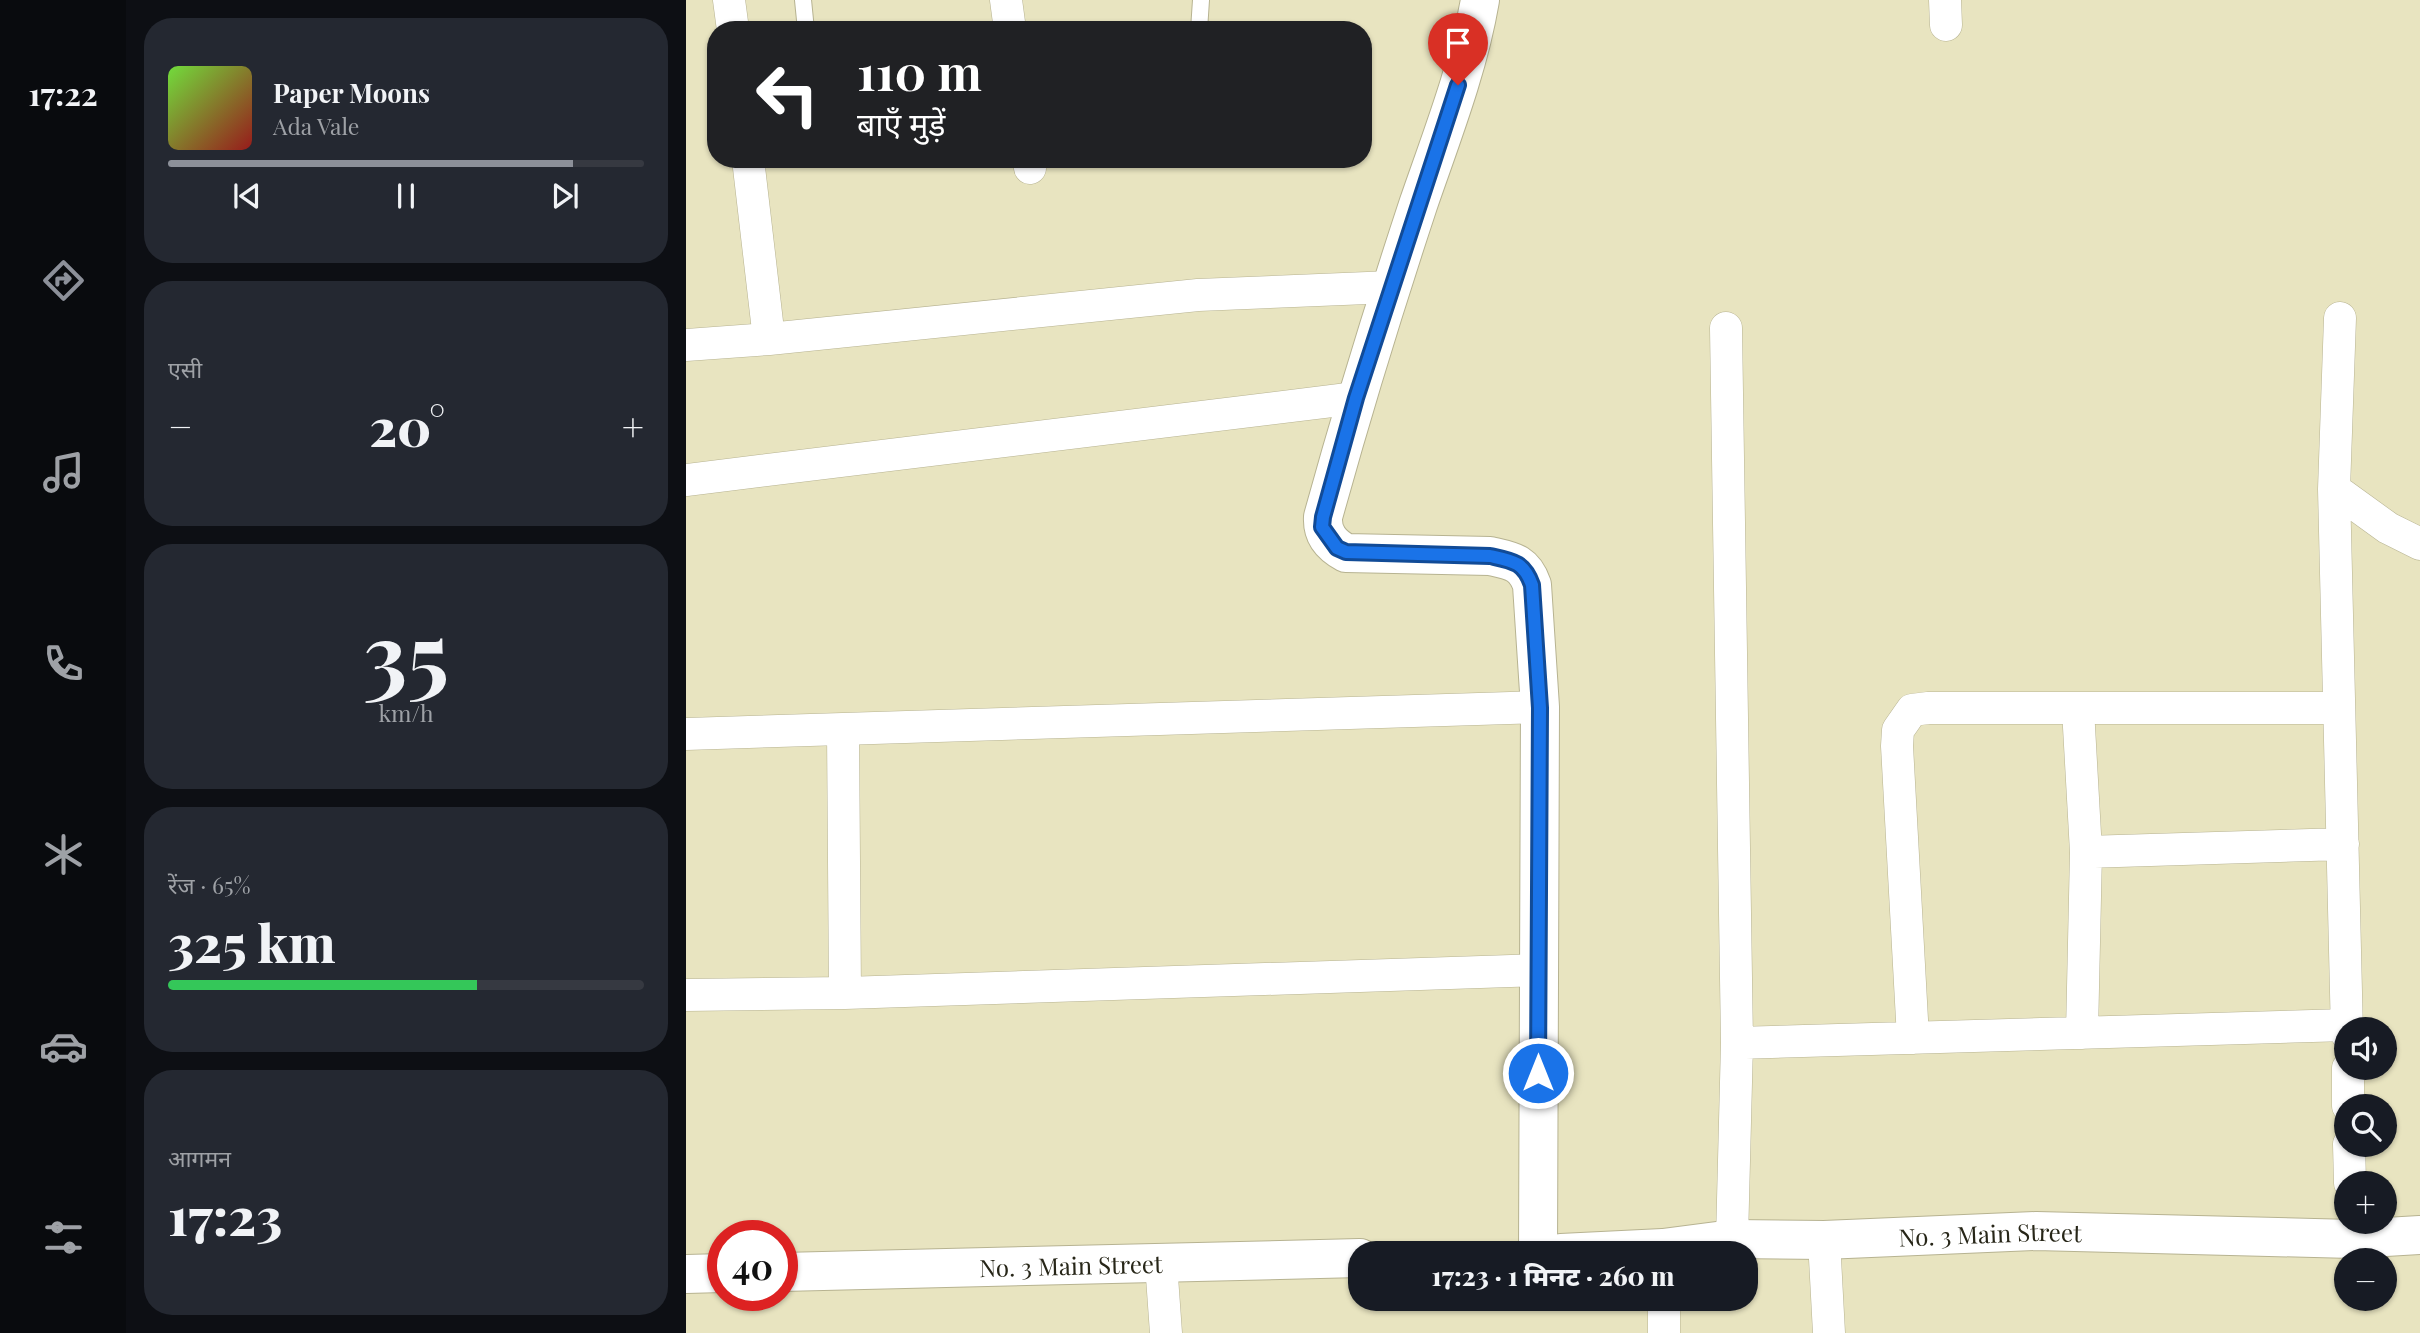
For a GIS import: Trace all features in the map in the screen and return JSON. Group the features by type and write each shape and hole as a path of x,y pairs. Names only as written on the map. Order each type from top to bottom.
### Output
{"street":[{"path":"729,0 732,21"},
{"path":"1006,0 1009,21"},
{"path":"1480,0 1477,20 1458,85 1356,398 1322,527 1337,548 1346,552 1490,556 1512,561 1527,570 1532,585 1540,708 1538,1241"},
{"path":"749,168 769,339"},
{"path":"686,345 1198,295 1392,287"},
{"path":"2340,318 2334,489 2347,1017"},
{"path":"1726,328 1737,1043 1732,1239"},
{"path":"686,480 1356,398"},
{"path":"2334,489 2388,528 2420,544"},
{"path":"686,734 1540,708"},
{"path":"1913,1038 1897,746 1898,730 1912,710 2339,708"},
{"path":"2078,709 2086,852 2082,1033"},
{"path":"843,730 845,993"},
{"path":"2086,852 2343,844"},
{"path":"686,995 845,993 1539,970"},
{"path":"1737,1043 2082,1033 2334,1030"},
{"name":"No. 3 Main Street","path":"1719,1241 1824,1240 2036,1231 2334,1230"},
{"name":"No. 3 Main Street","path":"2397,1233 2420,1235"},
{"path":"1824,1240 1829,1333"},
{"name":"No. 3 Main Street","path":"798,1272 1348,1258"},
{"path":"1161,1263 1166,1333"},
{"path":"686,1274 707,1273"},
{"path":"1664,1311 1664,1333"}],"lane":[{"path":"803,0 805,21"},
{"path":"1200,21 1201,0"}],"route":[{"path":"1458,85 1356,398 1322,527 1337,548 1346,552 1490,556 1512,561 1527,570 1532,585 1540,708 1538,1073"}]}
